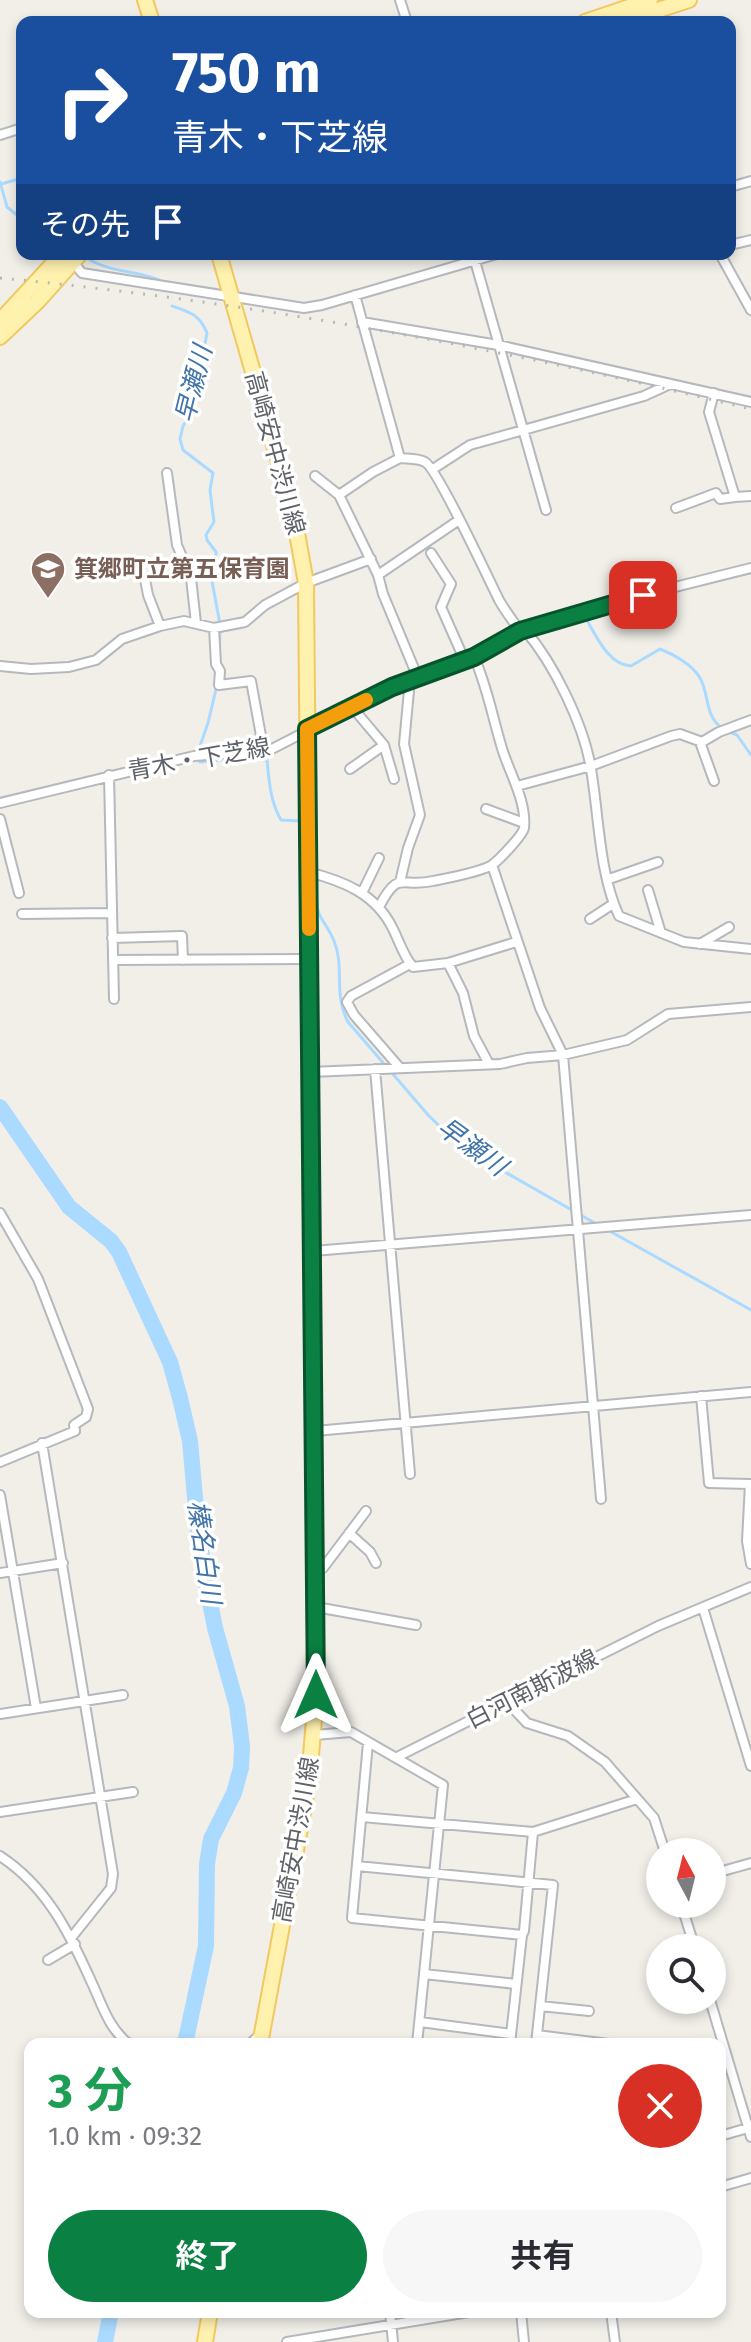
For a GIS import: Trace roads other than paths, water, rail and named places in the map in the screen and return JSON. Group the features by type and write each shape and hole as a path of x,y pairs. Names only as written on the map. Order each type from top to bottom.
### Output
{"main road":[{"path":"636,11 650,0"},
{"path":"613,16 689,0"},
{"path":"0,321 69,260"},
{"path":"0,337 37,302 70,260"},
{"name":"高崎安中渋川線","path":"221,260 293,511 306,583 316,1570 314,1735 296,1855 261,2038"},
{"path":"205,2342 209,2318"}],"street":[{"path":"74,260 82,273 304,308 465,260"},
{"path":"475,260 546,510"},
{"path":"723,260 751,310"},
{"path":"355,295 400,458"},
{"path":"362,322 498,345 751,402"},
{"path":"433,469 470,445 644,396 671,384"},
{"path":"714,393 709,412 735,497"},
{"path":"339,495 400,458 423,460 433,469 500,602 522,631 536,643 574,713 591,766 600,840 613,904 619,916 684,942 751,949"},
{"path":"167,473 177,545 191,578 196,623"},
{"path":"315,476 339,495 371,559 414,679 404,744 420,815 400,882"},
{"path":"676,508 716,493 720,499 751,496"},
{"path":"378,575 396,566 417,546 459,520"},
{"path":"379,907 388,889 400,882 432,882 492,865 523,833 517,786 501,748 485,683 441,607 451,584 431,553"},
{"path":"0,666 31,669 87,664 122,639 160,626 184,621 218,627 245,622 265,605 306,583 371,559"},
{"name":"青木・下芝線","path":"0,803 194,756 264,752 352,707 469,658 522,631 643,595 751,568"},
{"path":"145,579 160,626"},
{"path":"218,627 219,685 251,681 264,752"},
{"path":"352,707 384,745 394,779"},
{"path":"517,786 591,766 671,736 680,734 700,742 751,720"},
{"path":"700,742 714,781"},
{"path":"350,769 384,745"},
{"path":"109,775 114,999"},
{"path":"486,809 524,823"},
{"path":"0,819 19,893"},
{"path":"362,893 379,858"},
{"path":"609,879 658,862"},
{"path":"492,865 540,1008 563,1055 601,1499"},
{"path":"308,872 333,878 374,900 389,921 410,964 418,968 448,963 516,942"},
{"path":"648,890 661,933"},
{"path":"590,919 613,904"},
{"path":"22,914 110,913"},
{"path":"700,944 729,927"},
{"path":"112,938 182,936 183,960"},
{"path":"113,960 310,959"},
{"path":"448,963 463,993 474,1036 489,1064"},
{"path":"398,1068 354,1015 347,1002 351,996 410,964"},
{"path":"311,1072 489,1064 563,1055 627,1040 668,1014 751,1007"},
{"path":"378,1069 410,1474"},
{"path":"0,1213 3,1224 38,1279 88,1409 86,1417 74,1425 75,1431 0,1462"},
{"path":"313,1251 578,1226 751,1215"},
{"path":"315,1431 751,1392"},
{"path":"701,1396 709,1483 750,1484 747,1541 751,1564"},
{"path":"42,1443 102,1797 113,1883 73,1941 48,1960"},
{"path":"0,1495 36,1708"},
{"path":"316,1570 323,1568 366,1511"},
{"path":"349,1533 370,1552 376,1563"},
{"path":"0,1573 63,1563"},
{"name":"白河南斯波線","path":"397,1757 658,1626 751,1587"},
{"path":"316,1607 416,1625"},
{"path":"703,1608 751,1766"},
{"path":"0,1714 123,1695"},
{"path":"507,1702 527,1723 568,1736 605,1762 654,1818 660,1838"},
{"path":"314,1735 344,1731 397,1757 443,1785 418,2038"},
{"path":"368,1743 352,1918 522,1935"},
{"path":"0,1812 133,1792"},
{"path":"362,1817 533,1832 637,1799"},
{"path":"511,2038 530,1884 533,1832"},
{"path":"0,1856 33,1882 73,1941 106,2017 122,2038"},
{"path":"726,1870 751,1863"},
{"path":"357,1866 553,1885 536,2038"},
{"path":"424,1974 516,1984"},
{"path":"540,2006 589,2011"},
{"path":"714,2014 721,2038"},
{"path":"420,2022 511,2034"},
{"path":"726,2053 750,2133 726,2135"},
{"path":"726,2185 751,2178"},
{"path":"390,2318 393,2342"},
{"path":"287,2342 433,2318"},
{"path":"522,2318 524,2342"},
{"path":"612,2318 615,2342"}],"waterway":[{"path":"1,184 16,180"},
{"name":"早瀬川","path":"0,182 7,207 16,214"},
{"name":"早瀬川","path":"90,260 159,280"},
{"name":"早瀬川","path":"172,306 194,315 207,333 192,412 183,426 180,439 183,450 213,473 210,490 214,522 206,535 216,552 211,576 220,624 219,665"},
{"path":"585,617 609,655 623,664 631,666 660,649 688,664 700,678 710,712 723,729"},
{"name":"早瀬川","path":"200,746 217,685"},
{"path":"730,732 737,735 751,755"},
{"name":"早瀬川","path":"200,762 267,760 277,813 281,820 300,821"},
{"name":"早瀬川","path":"313,820 315,844"},
{"name":"早瀬川","path":"316,901 318,912 332,935 337,951 341,1001 348,1022 429,1116 452,1138 496,1167 600,1226"},
{"name":"榛名白川","path":"0,1107 69,1207 111,1241 119,1252 170,1362 190,1441 206,1582 215,1628 237,1706 242,1746 241,1768 234,1793 211,1839 207,1864 206,1946 186,2038"},
{"name":"早瀬川","path":"606,1229 751,1310"},
{"name":"榛名白川","path":"105,2342 110,2318"}],"railway":[{"path":"0,278 189,300 378,330 565,367 751,409"}],"place":[{"name":"箕郷町立第五保育園","path":"48,600"}]}
